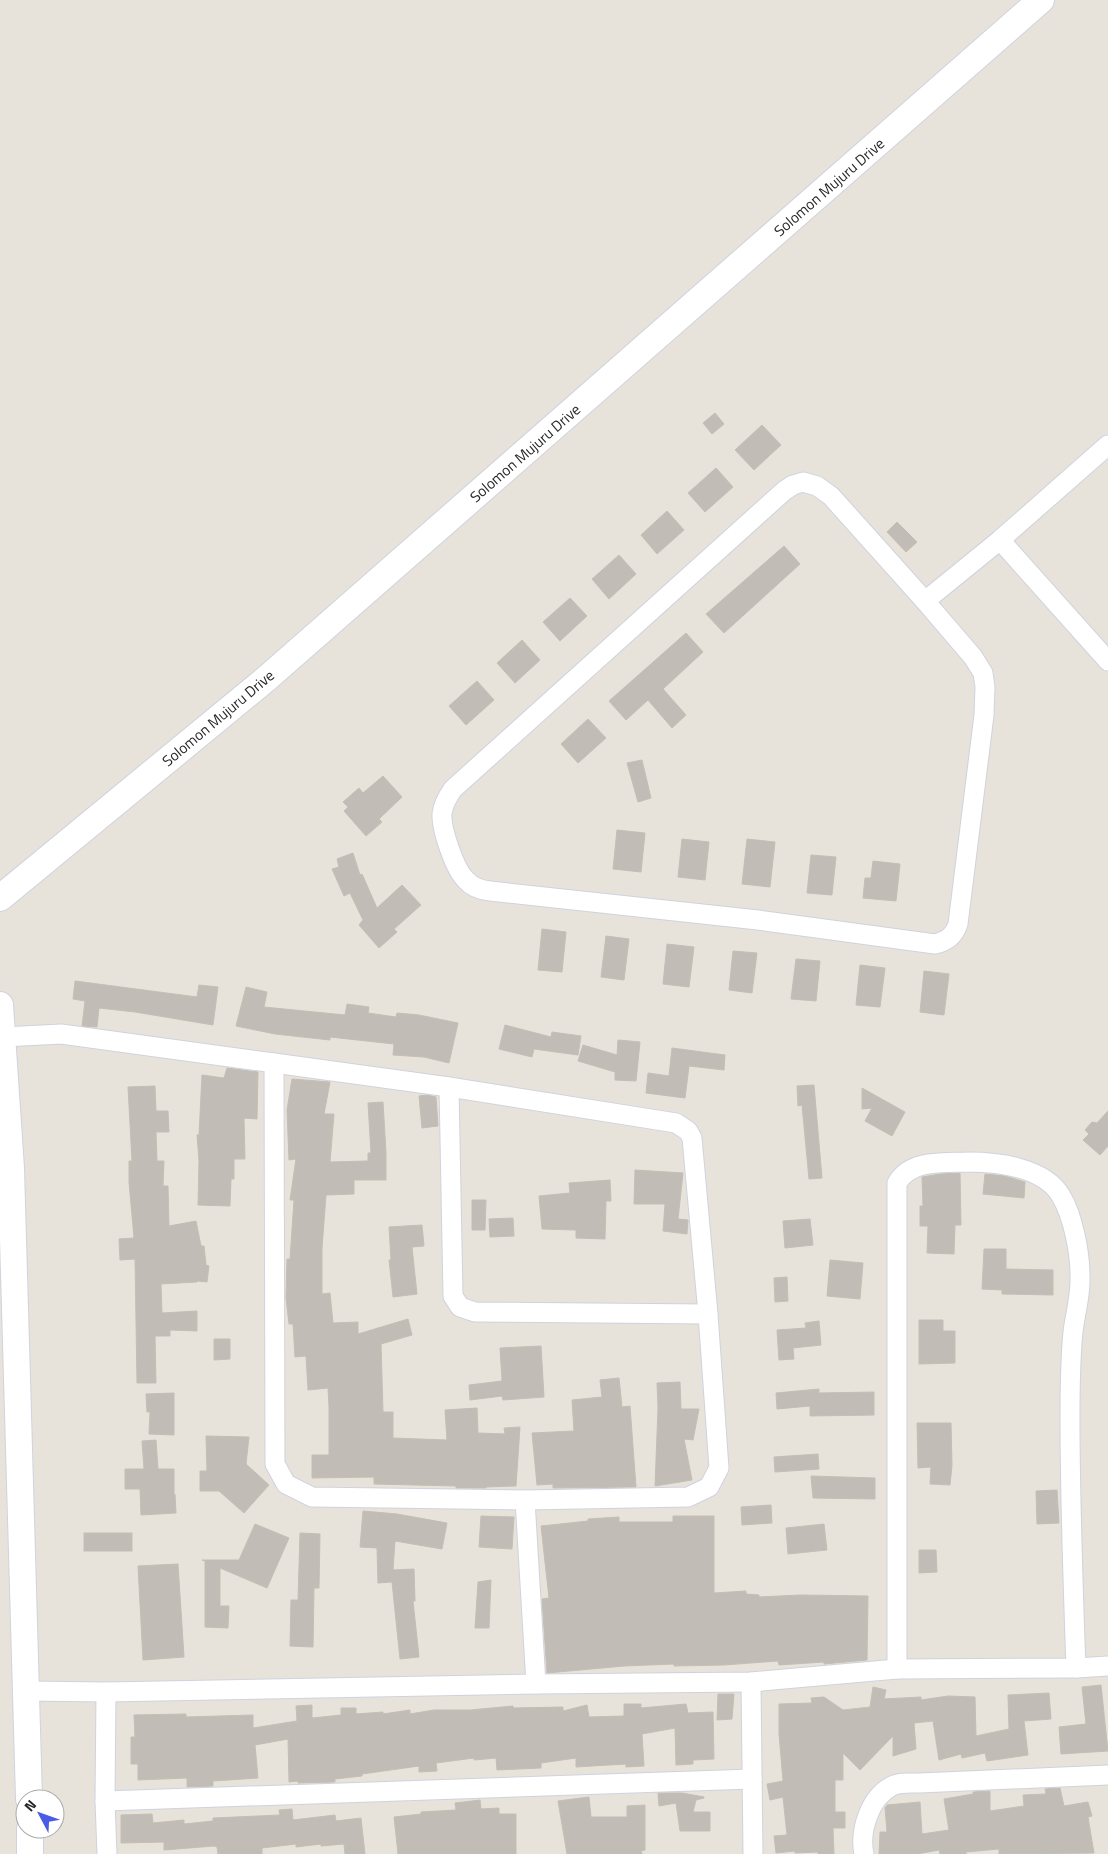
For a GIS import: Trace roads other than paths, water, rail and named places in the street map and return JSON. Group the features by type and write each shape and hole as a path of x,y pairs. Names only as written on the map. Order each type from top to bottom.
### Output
{"street":[{"name":"Solomon Mujuru Drive","path":"0,898 266,679 1041,0"},
{"path":"925,600 1000,540 1108,445"},
{"path":"803,482 810,483 831,496 925,600 984,673 985,687 984,715 958,924 955,933 944,942 935,944 758,920 481,890 465,880 460,872 444,829 442,813 446,799 453,789 778,496 793,485 803,482"},
{"path":"1000,540 1108,661"},
{"path":"0,1005 11,1178 29,1789"},
{"path":"3,1037 61,1034 274,1063 449,1087 676,1123 688,1131 692,1138 708,1314 719,1468 709,1487 688,1497 525,1500 312,1497 286,1484 275,1464 274,1063"},
{"path":"449,1087 453,1296 460,1306 475,1312 708,1314"},
{"path":"897,1669 897,1183 902,1175 914,1167 972,1162 1023,1168 1047,1181 1060,1195 1073,1228 1080,1276 1070,1372 1070,1467 1076,1668"},
{"path":"525,1500 536,1684"},
{"path":"26,1691 106,1692 751,1682 897,1669 1076,1668 1108,1666"},
{"path":"751,1682 753,1854"},
{"path":"106,1692 105,1801 107,1854"},
{"path":"864,1854 866,1818 875,1801 893,1785 1108,1775"},
{"path":"105,1801 752,1778"},
{"path":"30,1839 30,1854"}]}
